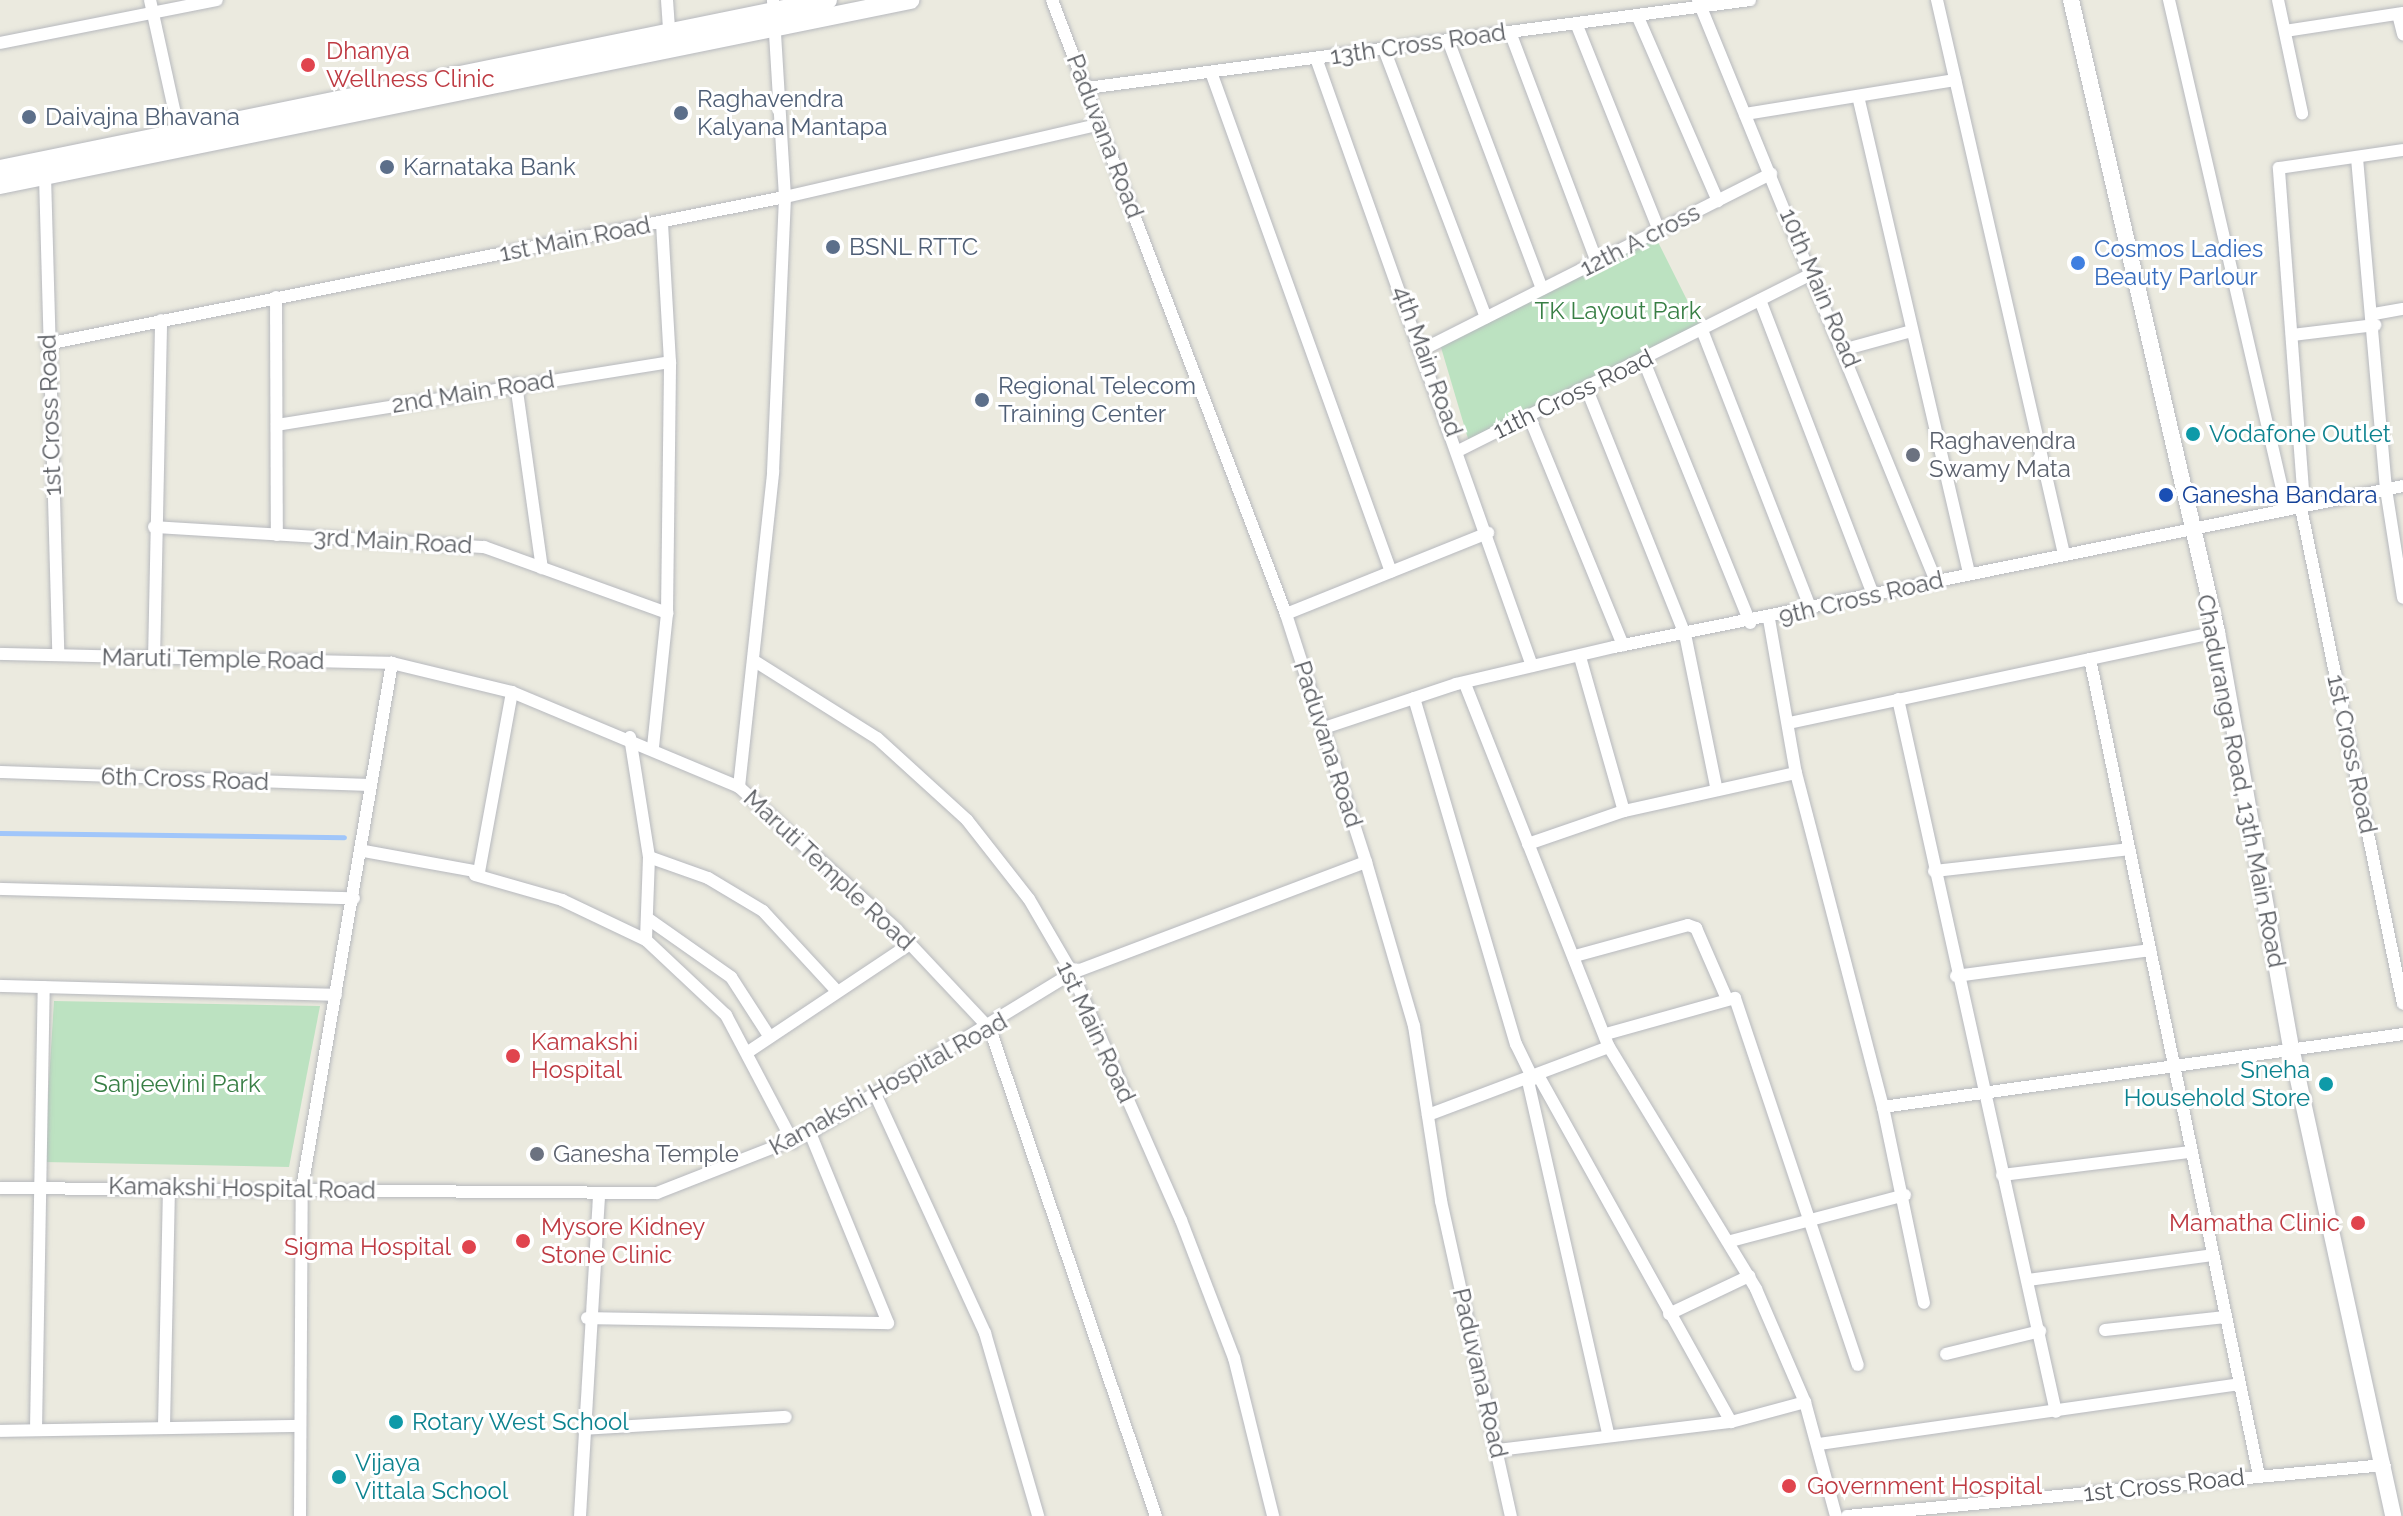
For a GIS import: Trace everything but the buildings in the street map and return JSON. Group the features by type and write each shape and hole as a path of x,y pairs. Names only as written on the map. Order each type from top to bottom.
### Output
{"main road":[{"path":"0,185 828,0"},
{"path":"0,169 669,30 775,12 910,0"}],"street":[{"path":"0,43 151,6 217,0"},
{"path":"667,0 669,30"},
{"name":"Paduvana Road","path":"1052,0 1286,614 1366,862 1414,1026 1428,1115 1511,1516"},
{"name":"13th Cross Road","path":"1087,88 1637,15 1699,3 1750,0"},
{"path":"1937,0 2064,554"},
{"name":"Chaduranga Road, 13th Main Road","path":"2071,0 2189,527 2217,632 2291,1047 2385,1465 2393,1516"},
{"path":"2169,0 2286,506"},
{"path":"2278,0 2302,113"},
{"name":"10th Main Road","path":"1699,3 1846,349 1935,579"},
{"path":"151,6 179,132"},
{"path":"739,787 773,472 785,197 775,12"},
{"path":"2285,31 2401,13 2403,34"},
{"path":"1637,15 1718,201"},
{"path":"1576,23 1659,230"},
{"path":"1510,32 1597,262"},
{"path":"1448,40 1542,289"},
{"path":"1384,49 1486,317"},
{"name":"4th Main Road","path":"1316,58 1460,450 1532,666"},
{"path":"1211,72 1391,572"},
{"path":"1745,114 1955,80"},
{"path":"1858,96 1969,574"},
{"name":"1st Main Road","path":"47,344 785,197 1101,124"},
{"path":"2403,150 2357,158 2375,319 2386,489 2403,598"},
{"name":"1st Cross Road","path":"2357,158 2279,168 2302,503 2403,1004"},
{"name":"12th A cross","path":"1424,349 1771,174"},
{"name":"1st Cross Road","path":"45,176 47,344 58,655"},
{"path":"653,747 667,613 670,362 662,222"},
{"name":"11th Cross Road","path":"1460,450 1814,273"},
{"path":"276,297 277,535"},
{"path":"1760,300 1873,594"},
{"path":"2292,335 2375,319 2403,309"},
{"path":"154,660 154,527 161,320"},
{"path":"1702,330 1811,609"},
{"path":"1846,349 1912,331"},
{"path":"1643,359 1750,623"},
{"name":"2nd Main Road","path":"277,425 516,384 670,362"},
{"path":"516,384 542,568"},
{"path":"1586,387 1685,634 1716,787"},
{"path":"1529,416 1623,645"},
{"name":"9th Cross Road","path":"1324,728 1414,698 1623,645 1750,623 1935,579 2286,506 2403,486"},
{"name":"3rd Main Road","path":"154,527 484,547 667,613"},
{"path":"1286,614 1488,533"},
{"path":"1769,619 1796,773 1905,1195 1924,1303"},
{"path":"1789,723 2217,632"},
{"name":"Maruti Temple Road","path":"0,654 154,660 392,663 512,692 630,737 739,787 910,944 990,1029 1156,1516"},
{"path":"1580,657 1624,811"},
{"path":"2090,659 2171,1066 2259,1476"},
{"name":"1st Main Road","path":"753,660 877,738 967,820 1029,899 1072,973 1234,1358 1273,1516"},
{"path":"300,1516 302,1188 364,851 371,785 392,663"},
{"path":"1465,684 1607,1040 1731,1241 1749,1276 1805,1402 1819,1444 1836,1516"},
{"path":"475,875 512,692"},
{"path":"1414,698 1516,1044 1533,1079 1731,1422"},
{"path":"1898,699 1979,1088 2028,1280 2056,1412"},
{"path":"630,737 649,857 646,940"},
{"name":"6th Cross Road","path":"0,772 371,785"},
{"path":"1528,844 1624,811 1716,787 1796,773"},
{"path":"1934,871 2129,849"},
{"path":"364,851 475,875 562,900 646,940 691,974 751,1050 793,1142"},
{"path":"649,857 708,878 763,911 789,931 836,990"},
{"name":"Kamakshi Hospital Road","path":"0,1188 169,1186 599,1197 657,1193 810,1133 990,1029 1072,973 1366,862"},
{"path":"0,889 354,898"},
{"path":"647,918 731,977 769,1036"},
{"path":"1575,956 1688,925 1696,928 1727,999"},
{"path":"751,1050 836,990 910,944"},
{"path":"1956,976 2150,950"},
{"path":"0,986 336,995"},
{"path":"36,1430 36,1186 44,987"},
{"path":"1428,1115 1533,1079 1607,1040 1735,998 1813,1218 1858,1365"},
{"path":"1883,1107 1979,1088 2171,1066 2291,1047 2403,1034"},
{"path":"1533,1079 1608,1434"},
{"path":"876,1096 985,1333 1038,1516"},
{"path":"587,1318 888,1323 810,1133"},
{"path":"2002,1175 2189,1152"},
{"path":"164,1426 169,1186"},
{"path":"1731,1241 1905,1195"},
{"path":"580,1516 587,1318 599,1197"},
{"path":"2028,1280 2212,1255"},
{"path":"1669,1314 1749,1276"},
{"path":"2105,1330 2225,1317"},
{"path":"1946,1354 2040,1331"},
{"path":"1819,1444 2239,1384"},
{"path":"1498,1450 1608,1434 1731,1422 1805,1402"},
{"path":"583,1429 786,1417"},
{"path":"0,1431 300,1426"},
{"name":"1st Cross Road","path":"1847,1516 2385,1465"}],"green space":[{"name":"TK Layout Park","path":"1655,236 1700,326 1469,442 1440,344"},
{"name":"Sanjeevini Park","path":"54,1001 320,1006 289,1167 44,1162"}],"waterway":[{"path":"0,833 344,837"}],"place":[{"name":"Dhanya Wellness Clinic","path":"308,65"},
{"name":"Raghavendra Kalyana Mantapa","path":"681,113"},
{"name":"Daivajna Bhavana","path":"29,117"},
{"name":"Karnataka Bank","path":"387,167"},
{"name":"BSNL RTTC","path":"833,247"},
{"name":"Cosmos Ladies Beauty Parlour","path":"2078,263"},
{"name":"Regional Telecom Training Center","path":"982,400"},
{"name":"Vodafone Outlet","path":"2193,434"},
{"name":"Raghavendra Swamy Mata","path":"1913,455"},
{"name":"Ganesha Bandara","path":"2166,495"},
{"name":"Kamakshi Hospital","path":"513,1056"},
{"name":"Sneha Household Store","path":"2326,1084"},
{"name":"Ganesha Temple","path":"537,1154"},
{"name":"Mamatha Clinic","path":"2358,1223"},
{"name":"Mysore Kidney Stone Clinic","path":"523,1241"},
{"name":"Sigma Hospital","path":"469,1247"},
{"name":"Rotary West School","path":"396,1422"},
{"name":"Vijaya Vittala School","path":"339,1477"},
{"name":"Government Hospital","path":"1789,1486"}]}
